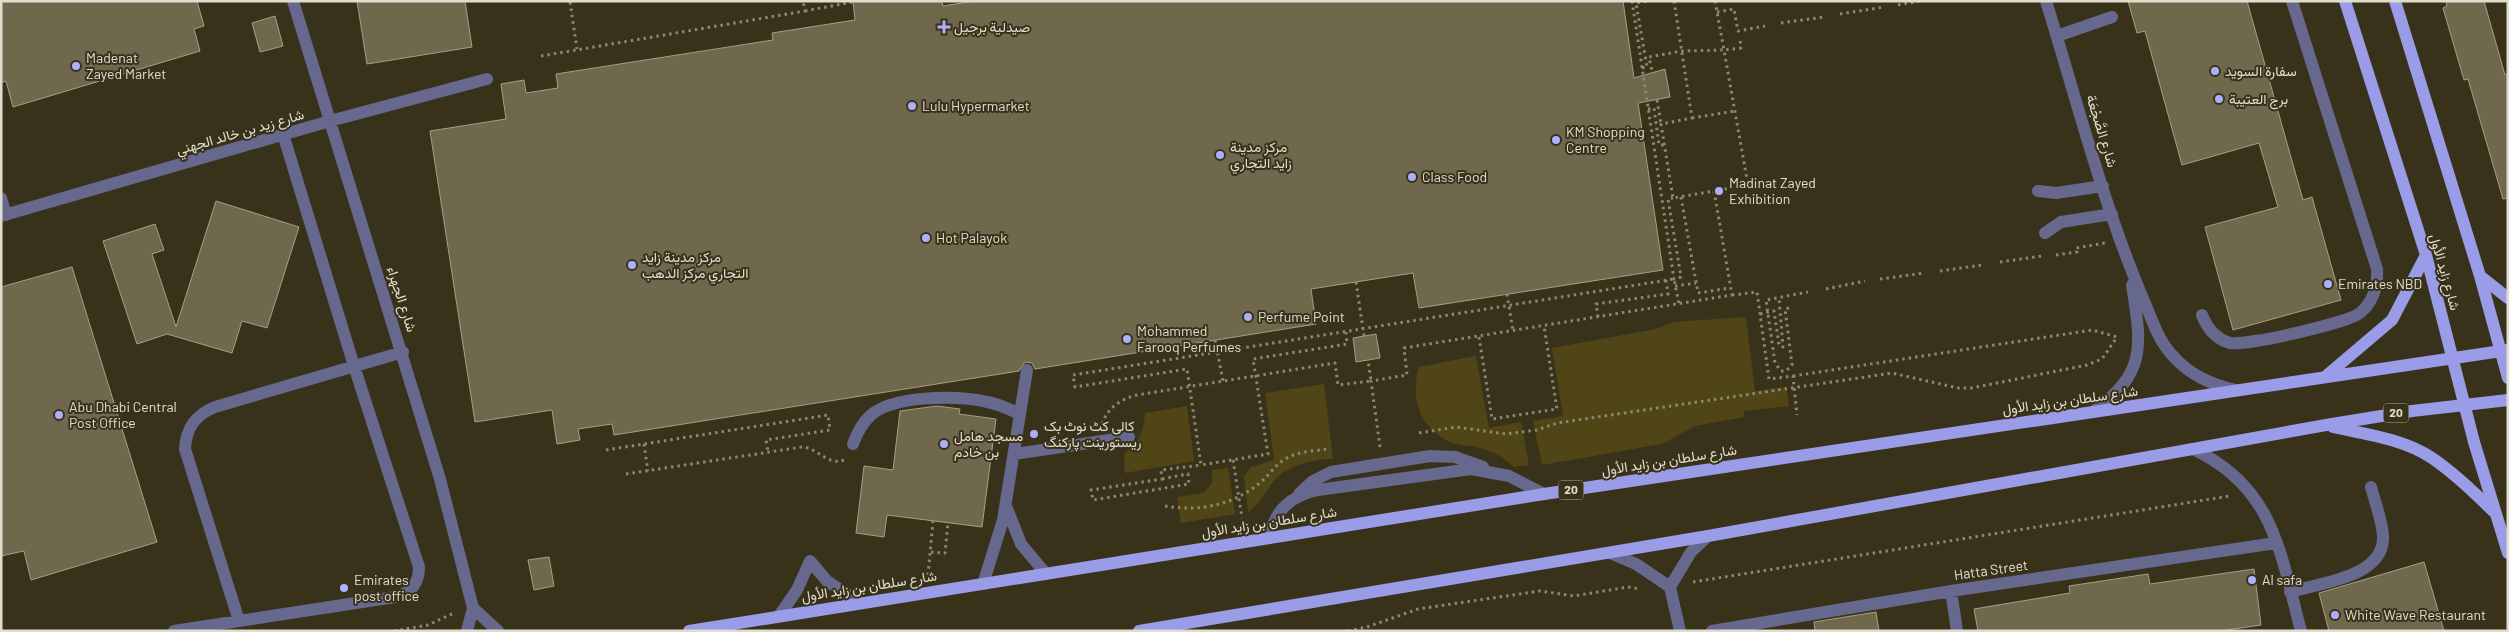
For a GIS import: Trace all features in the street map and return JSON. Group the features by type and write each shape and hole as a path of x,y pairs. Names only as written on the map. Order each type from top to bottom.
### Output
{"main road":[{"name":"شارع زايد الأول","path":"2345,1 2426,255 2495,512 2508,553"},
{"path":"2395,1 2504,351 2508,378"},
{"path":"2325,377 2392,320 2426,255"},
{"path":"2480,276 2508,298"},
{"name":"شارع سلطان بن زايد الأول","path":"689,631 1544,494 2239,391 2404,364 2454,360 2504,351"},
{"name":"20","path":"1139,631 1708,536 2326,425 2412,411 2508,400"},
{"path":"2326,425 2373,435 2413,448 2431,457 2495,512"}],"street":[{"name":"شارع الجهراء","path":"294,1 403,352 440,479 473,608 467,631"},
{"name":"شارع الصَّجْعَة","path":"2046,1 2130,270 2154,326 2162,342 2173,357 2203,380 2239,391"},
{"path":"2202,314 2212,332 2220,339 2240,344 2348,320 2368,305 2378,281 2377,268 2292,1"},
{"path":"2057,36 2112,17"},
{"name":"شارع زيد بن خالد الجهني","path":"4,216 283,134 487,79"},
{"path":"174,631 395,597 410,590 416,584 419,567 354,366 283,134"},
{"path":"2038,191 2056,193 2103,186"},
{"path":"1,198 4,216"},
{"path":"2045,233 2061,222 2112,214"},
{"name":"شارع الصَّجْعَة","path":"2094,411 2111,398 2124,383 2134,364 2139,344 2139,324 2130,270"},
{"path":"239,621 185,449 185,438 196,418 205,411 237,400 403,352"},
{"path":"983,584 1006,503 1027,370"},
{"path":"853,444 857,433 872,414 893,404 936,399 971,399 988,402 1020,414"},
{"path":"1014,454 1129,437"},
{"path":"2193,449 2225,466 2246,485 2263,509 2276,543 2301,631"},
{"path":"1269,538 1272,523 1280,510 1298,496 1305,487 1322,475 1442,456 1467,460 1490,471"},
{"path":"1298,496 1318,490 1451,470 1471,469 1509,476 1544,494"},
{"path":"2290,592 2354,574 2372,564 2379,556 2383,536 2371,487"},
{"path":"1006,503 1014,531 1046,574"},
{"path":"1670,587 1691,552 1708,536"},
{"name":"Hatta Street","path":"1712,631 1951,591 2276,543"},
{"path":"1610,553 1636,564 1670,587 1680,631"},
{"path":"779,616 797,590 810,561 827,581 860,603"},
{"path":"1951,591 1958,631"},
{"path":"473,608 498,631"}],"path":[{"path":"803,1 805,11"},
{"path":"831,1 832,6"},
{"path":"1632,1 1679,304"},
{"path":"1642,68 1647,67 1636,3 1648,1"},
{"path":"1674,1 1692,118"},
{"path":"1202,465 1187,369 1074,388 1073,375 1681,277 1668,199 1748,185 1715,1"},
{"path":"1898,5 1920,1"},
{"path":"570,2 577,49"},
{"path":"541,56 853,2"},
{"path":"1840,14 1884,7"},
{"path":"1717,12 1734,9 1738,32 1765,26"},
{"path":"1781,23 1824,17"},
{"path":"1652,71 1649,57 1682,51 1741,48 1740,39"},
{"path":"1657,100 1673,198"},
{"path":"1648,109 1654,108 1659,145 1664,145"},
{"path":"1661,124 1735,111"},
{"path":"1714,191 1732,295"},
{"path":"1681,197 1698,293 1730,288"},
{"path":"2056,254 2077,252 2076,248 2098,244"},
{"path":"2000,262 2042,256"},
{"path":"1940,270 1982,265"},
{"path":"1880,279 1925,273"},
{"path":"1598,317 1596,304 1668,294 1666,280"},
{"path":"1356,282 1364,336"},
{"path":"1675,286 1696,282"},
{"path":"1826,289 1865,282"},
{"path":"1100,442 1104,420 1117,403 1137,395 1335,363 1338,385 1407,375 1404,348 1757,292 1769,379 2092,330 2139,344"},
{"path":"1789,308 1785,309 1792,365 1786,371 1777,368 1775,363 1766,300 1808,292"},
{"path":"1507,294 1513,332"},
{"path":"1760,314 1774,311 1779,345 1783,346 1779,298"},
{"path":"1479,337 1492,419 1557,408 1544,326"},
{"path":"1162,479 1161,470 1268,454 1253,359 1347,344 1346,332"},
{"path":"1419,433 1456,427 1506,434 1537,430 1556,423 1892,373 1958,388 1972,388 2087,365 2102,359 2117,337"},
{"path":"1215,340 1223,381"},
{"path":"1368,360 1383,464"},
{"path":"1792,376 1797,416"},
{"path":"606,450 828,415 830,430 766,440 768,452"},
{"path":"644,444 648,471"},
{"path":"626,474 809,447 835,462 848,458 853,444"},
{"path":"1165,506 1186,510 1206,508 1239,497 1248,493 1288,457 1328,449"},
{"path":"1233,460 1242,518"},
{"path":"1188,474 1189,484 1093,500 1091,490 1162,479 1188,474"},
{"path":"1690,583 2235,495"},
{"path":"927,592 933,521"},
{"path":"930,552 944,553 948,523"},
{"path":"1348,631 1367,627 1418,609 1540,592 1574,596 1628,587 1644,590"},
{"path":"394,631 428,625 457,612"}],"shaded area":[{"path":"1746,317 1755,391 1786,387 1789,406 1744,411 1744,417 1695,426 1662,444 1542,465 1533,421 1563,416 1552,348 1656,329 1674,322"},
{"path":"1476,356 1489,428 1521,422 1529,465 1514,467 1489,451 1450,442 1439,436 1424,420 1417,400 1416,378 1419,367"},
{"path":"1324,384 1333,459 1300,464 1285,471 1273,482 1259,502 1248,512 1244,476 1251,467 1274,460 1265,393"},
{"path":"1187,406 1194,461 1125,473 1124,454 1140,436 1145,413"},
{"path":"1228,468 1235,514 1181,523 1177,497 1204,493 1212,483 1212,470"}],"building":[{"name":"Madenat Zayed Market","path":"1,1 197,1 204,26 194,29 200,51 13,107 6,81 1,83"},
{"path":"357,1 465,1 472,47 367,64"},
{"name":"مركز مدينة زايد التجاري","path":"853,1 942,1 943,6 974,1 1623,1 1634,78 1665,69 1670,97 1638,103 1663,270 1419,308 1413,273 1311,289 1316,324 1035,369 1032,363 1025,362 1019,371 614,435 612,424 578,429 580,440 557,444 552,410 475,422 430,131 506,119 501,84 524,80 526,93 558,88 556,74 773,40 772,33 855,20"},
{"path":"2128,1 2247,1 2303,200 2312,197 2341,300 2233,330 2205,227 2278,207 2259,143 2182,165 2145,31 2137,33"},
{"path":"2446,1 2484,1 2505,75 2508,74 2508,198 2503,199 2468,79 2464,80 2443,8 2447,6"},
{"path":"275,16 283,46 260,52 252,23"},
{"path":"216,201 299,227 267,328 242,321 232,353 167,334 137,344 103,241 155,224 164,250 152,254 176,327"},
{"name":"Abu Dhabi Central Post Office","path":"72,267 157,542 31,580 24,551 1,556 1,287"},
{"path":"1376,334 1380,358 1356,362 1353,338"},
{"name":"مسجد هامل بن خادم","path":"937,406 960,409 959,414 996,419 982,527 887,515 884,537 856,533 864,466 893,470 900,411"},
{"path":"549,557 554,586 534,590 528,560"},
{"path":"2424,562 2444,631 2329,631 2319,593"},
{"path":"2254,569 2261,625 2220,631 1978,631 1974,609 2070,593 2069,586 2148,574 2150,584"},
{"path":"1876,612 1879,631 1815,631 1814,622"}],"place":[{"name":"صيدلية برجيل","path":"944,27"},
{"name":"Madenat Zayed Market","path":"76,66"},
{"name":"سفارة السويد","path":"2215,71"},
{"name":"برج العتيبة","path":"2219,99"},
{"name":"Lulu Hypermarket","path":"912,106"},
{"name":"KM Shopping Centre","path":"1556,140"},
{"name":"مركز مدينة زايد التجاري","path":"1220,155"},
{"name":"Class Food","path":"1412,177"},
{"name":"Madinat Zayed Exhibition","path":"1719,191"},
{"name":"Hot Palayok","path":"926,238"},
{"name":"مركز مدينة زايد التجاري مركز الدهب","path":"632,265"},
{"name":"Emirates NBD","path":"2328,284"},
{"name":"Perfume Point","path":"1248,317"},
{"name":"Mohammed Farooq Perfumes","path":"1127,339"},
{"name":"Abu Dhabi Central Post Office","path":"59,415"},
{"name":"کالی کٹ نوٹ بک ریستورینت پارکنگ","path":"1034,434"},
{"name":"مسجد هامل بن خادم","path":"944,444"},
{"name":"Al safa","path":"2252,580"},
{"name":"Emirates post office","path":"344,588"},
{"name":"White Wave Restaurant","path":"2335,615"}]}
